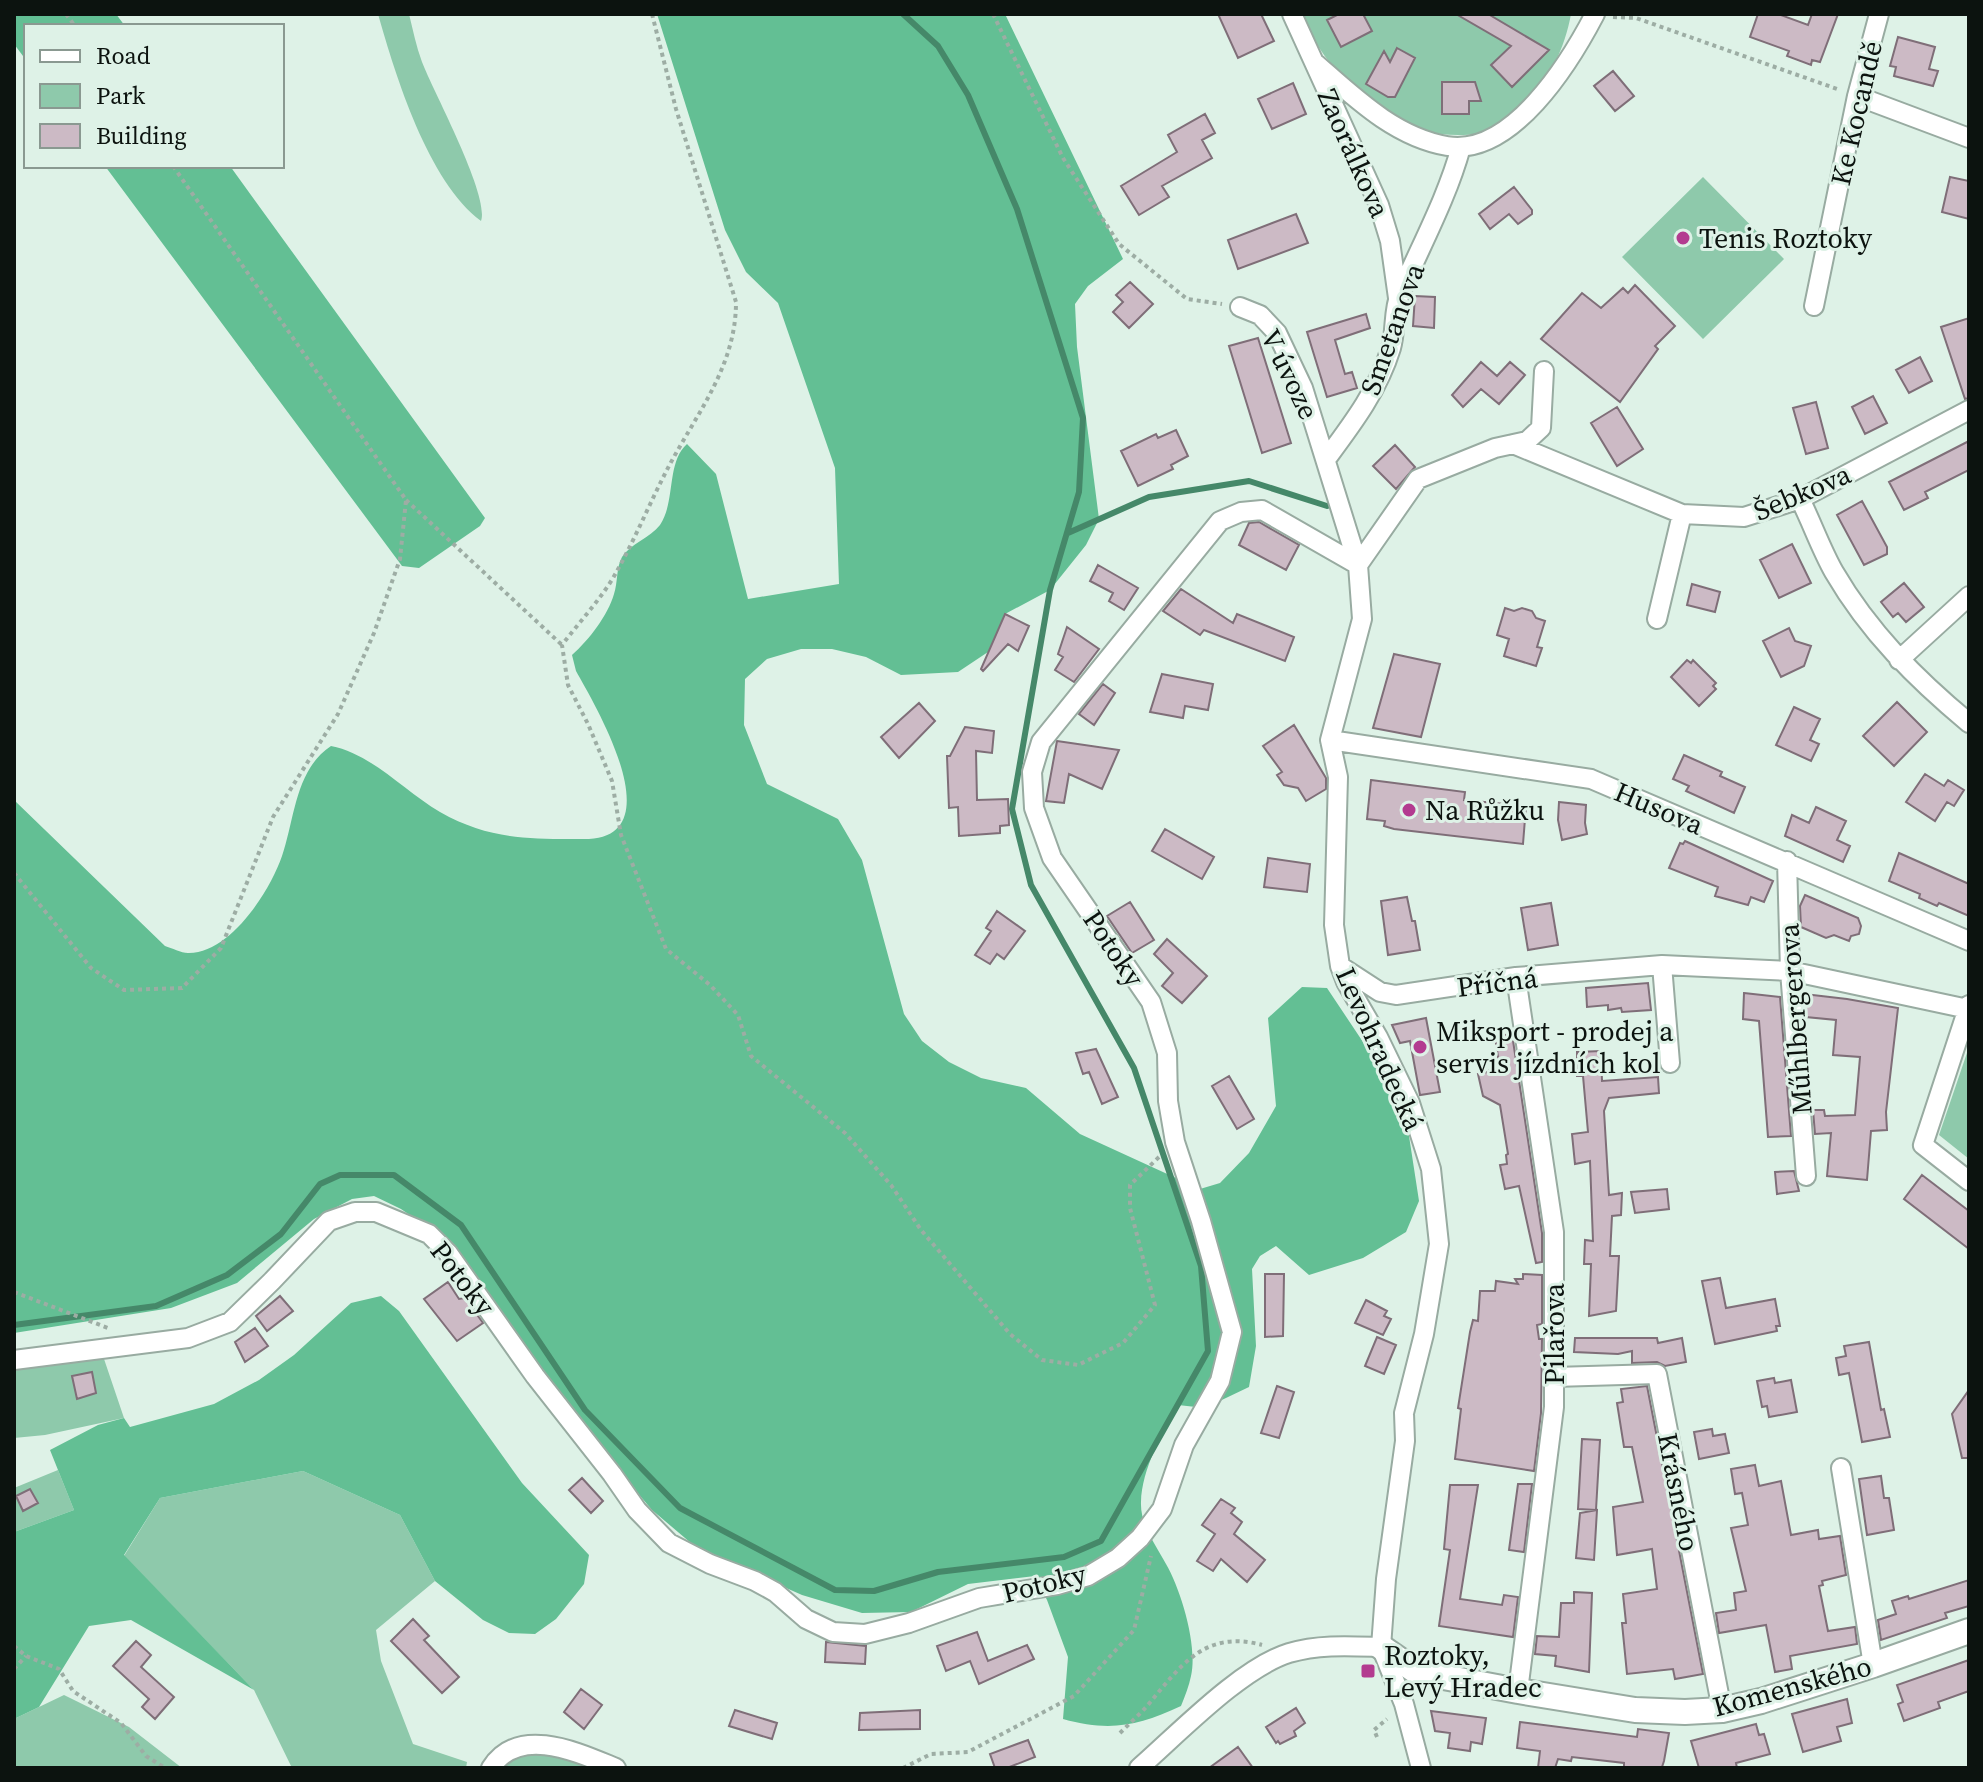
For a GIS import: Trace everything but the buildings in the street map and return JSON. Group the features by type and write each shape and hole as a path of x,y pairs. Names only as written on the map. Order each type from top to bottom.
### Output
{"street":[{"name":"Zaorálkova","path":"1292,14 1379,205 1390,241 1398,298"},
{"path":"1314,62 1361,104 1421,138 1449,146 1479,144 1522,116 1576,50 1595,14"},
{"name":"Ke Kocandě","path":"1814,306 1857,96 1879,14"},
{"path":"1857,96 1969,138"},
{"name":"Smetanova","path":"1327,458 1356,420 1378,383 1392,345 1398,298 1461,147"},
{"name":"V úvoze","path":"1240,307 1260,315 1277,333 1303,388 1358,565"},
{"path":"1358,565 1418,479 1495,448 1527,441 1541,428 1544,371"},
{"name":"Šebkova","path":"1682,514 1744,517 1800,499 1969,410"},
{"path":"1513,444 1682,514 1657,619"},
{"path":"1800,499 1834,571 1870,625 1933,694 1969,723"},
{"name":"Potoky","path":"14,1360 176,1340 230,1322 329,1221 355,1212 376,1212 429,1234 448,1253 535,1376 637,1510 669,1543 775,1592 806,1619 833,1632 865,1634 909,1623 979,1598 1057,1585 1088,1576 1118,1558 1140,1538 1162,1509 1184,1445 1220,1381 1232,1332 1175,1142 1168,1101 1167,1053 1151,1002 1052,858 1034,808 1032,772 1041,742 1220,521 1241,512 1262,510 1358,565"},
{"name":"Levohradecká","path":"1358,565 1362,619 1330,740 1338,777 1334,925 1340,966 1410,1103 1431,1169 1439,1244 1424,1334 1404,1413 1405,1441 1386,1579 1381,1647"},
{"path":"1899,660 1969,596"},
{"name":"Husova","path":"1330,740 1591,779 1969,941"},
{"name":"Műhlbergerova","path":"1787,861 1790,971 1806,1176"},
{"path":"1662,965 1670,1063"},
{"name":"Příčná","path":"1340,966 1380,992 1396,995 1516,977 1662,965 1790,971 1968,1007"},
{"name":"Pilařova","path":"1516,977 1554,1232 1554,1407 1518,1691"},
{"path":"1968,1007 1923,1145 1969,1181"},
{"name":"Krásného","path":"1554,1377 1657,1374 1722,1710"},
{"path":"1841,1468 1873,1665"},
{"name":"Komenského","path":"1381,1647 1417,1672 1518,1691 1635,1710 1722,1710 1761,1701 1969,1631"},
{"path":"1139,1768 1259,1667 1281,1656 1330,1646 1381,1647 1404,1704 1421,1768"},
{"path":"491,1768 506,1752 530,1745 554,1745 616,1768"}],"path":[{"path":"562,645 616,573 670,463 702,413 721,373 736,322 736,302 676,109 652,14"},
{"name":"V úvoze","path":"993,14 1063,158 1119,244 1187,299 1240,307"},
{"path":"1636,18 1857,96"},
{"path":"174,168 406,500 562,645 568,685 612,781 621,835 666,949 710,985 738,1015 751,1056 845,1133 891,1185 921,1230 1010,1334 1042,1360 1078,1365 1123,1343 1155,1305 1130,1208 1130,1185 1175,1142"},
{"path":"14,873 91,968 124,990 182,988 221,948 273,817 338,714 374,633 400,559 406,500"},
{"path":"14,1292 113,1330"},
{"path":"903,1768 931,1754 968,1752 1074,1696 1134,1630 1152,1552"},
{"path":"1120,1733 1171,1675 1193,1655 1214,1643 1242,1639 1263,1645 1281,1656"},
{"path":"14,1646 26,1656 59,1669 73,1691 121,1723 146,1756 165,1768"},
{"path":"14,1669 26,1656"}],"green space":[{"path":"14,14 116,14 124,24 24,24 24,57 14,44"},
{"path":"378,14 409,14 422,62 477,190 482,208 481,221 445,181 430,155 405,97"},
{"path":"657,14 1005,14 1123,259 1088,286 1075,304 1077,347 1099,519 1086,545 1050,590 1005,614 988,652 958,672 901,675 866,657 832,649 801,649 767,659 745,679 744,725 767,784 838,819 862,860 904,1014 922,1041 949,1062 981,1078 1026,1088 1080,1134 1200,1189 1220,1183 1249,1153 1276,1106 1268,1018 1302,987 1327,988 1387,1078 1409,1136 1419,1201 1406,1232 1363,1258 1309,1275 1276,1246 1260,1256 1252,1269 1256,1346 1249,1387 1205,1408 1178,1405 1160,1439 1145,1477 1141,1510 1182,1603 1193,1664 1181,1706 1137,1722 1110,1726 1063,1719 1068,1657 1035,1576 968,1584 911,1612 862,1613 802,1595 698,1549 652,1510 588,1434 433,1231 401,1209 374,1196 352,1199 314,1219 237,1283 171,1308 14,1333 14,800 165,946 185,953 204,951 233,932 268,886 282,856 303,781 319,756 331,746 360,757 440,812 477,828 513,836 549,839 589,839 613,832 625,815 626,793 621,766 598,711 576,671 572,655 603,619 614,594 622,557 660,525 668,505 676,461 687,444 716,474 748,599 839,584 835,468 778,303 746,272 725,230"},
{"path":"1301,14 1571,14 1562,48 1554,64 1523,108 1494,128 1457,135 1429,132 1384,116 1354,90 1328,60"},
{"path":"106,168 231,168 485,518 480,526 419,568 402,566"},
{"path":"1703,177 1784,259 1703,339 1622,257"},
{"path":"1969,1047 1969,1159 1939,1135"},
{"path":"381,1296 399,1311 522,1483 589,1555 584,1584 556,1619 535,1634 509,1633 483,1620 435,1581 400,1515 303,1471 160,1498 124,1555 254,1690 131,1620 89,1626 39,1707 14,1719 14,1532 74,1510 50,1450 98,1425 124,1418 130,1427 214,1404 259,1380 294,1355 351,1303"},
{"path":"103,1356 124,1418 45,1435 14,1438 14,1364"},
{"path":"58,1470 74,1510 14,1532 14,1488"},
{"path":"303,1471 400,1515 435,1581 376,1630 381,1661 413,1744 467,1762 466,1768 292,1768 254,1690 124,1556 160,1498"},
{"path":"64,1695 129,1727 182,1768 14,1768 14,1719"},
{"path":"555,1754 601,1768 504,1768 521,1757"}],"waterway":[{"path":"14,1325 156,1306 227,1275 281,1234 320,1184 340,1175 394,1175 461,1225 585,1410 680,1508 835,1590 874,1591 938,1572 1064,1557 1101,1541 1208,1351 1201,1266 1134,1068 1031,885 1012,809 1050,590 1079,492 1083,418 1017,209 968,95 938,46 903,14"},
{"path":"1068,533 1149,497 1249,481 1327,506"}],"place":[{"name":"Tenis Roztoky","path":"1683,238"},
{"name":"Na Růžku","path":"1409,810"},
{"name":"Miksport - prodej a servis jízdních kol","path":"1420,1047"},
{"name":"Roztoky, Levý Hradec","path":"1368,1671"}]}
